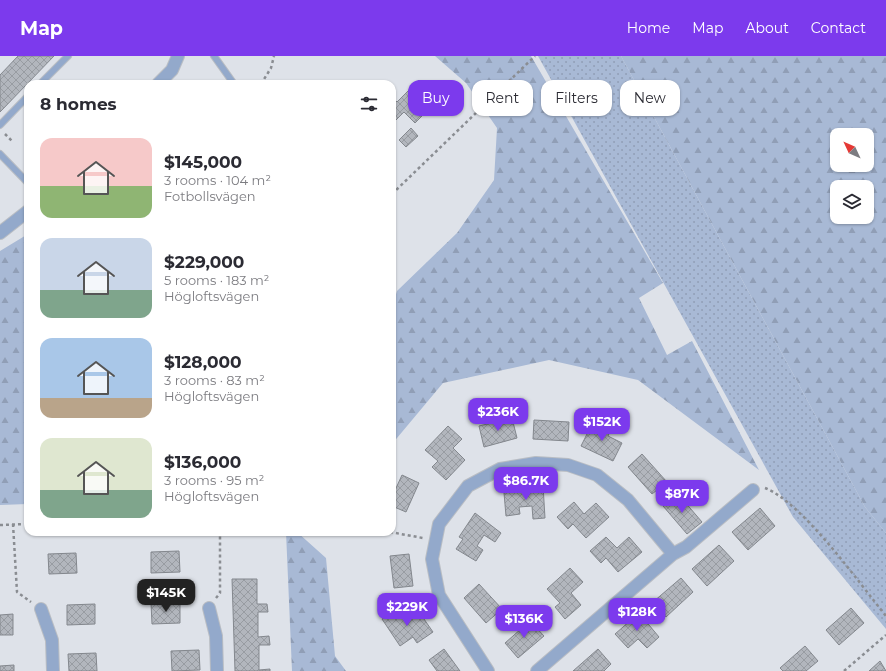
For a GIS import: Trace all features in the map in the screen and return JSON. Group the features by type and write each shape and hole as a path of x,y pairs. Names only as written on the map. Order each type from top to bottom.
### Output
{"street":[{"path":"162,80 172,70 178,56"},
{"path":"0,233 24,214"},
{"path":"488,671 439,595 432,559 439,524 468,486 500,469 536,463 568,465 597,475 628,500 673,554"},
{"path":"537,671 673,554 686,547 753,490"},
{"path":"209,608 216,636 217,671"},
{"path":"41,609 52,640 53,671"}],"lane":[{"path":"44,80 68,56"},
{"path":"214,56 231,80"},
{"path":"0,125 24,100"},
{"path":"0,154 24,179"}],"path":[{"path":"264,80 271,68 274,56"},
{"path":"396,190 535,56"},
{"path":"0,129 13,142"},
{"path":"753,490 761,486 775,492 804,518 886,616"},
{"path":"13,524 17,592 41,609"},
{"path":"0,525 24,524"},
{"path":"396,533 436,541"},
{"path":"209,608 220,593 220,536"},
{"path":"844,671 886,635"}],"green space":[{"path":"435,56 531,56 545,80 541,80 541,116 566,116 663,283 639,298 667,355 692,341 759,470 638,380 549,360 443,383 396,439 397,291 457,233 494,180 497,128 489,116 533,116 533,80 472,80 472,92 464,80"},
{"path":"538,56 621,56 634,80 620,80 620,116 653,116 865,507 886,533 886,629 793,517 571,116 612,116 612,80 551,80"},
{"path":"621,56 886,56 886,533 865,507 653,116 680,116 680,80 634,80"},
{"path":"24,236 24,504 0,505 0,251"},
{"path":"286,536 301,536 326,558 335,656 346,671 292,671"}],"building":[{"path":"18,56 54,56 31,80 24,80 24,87 0,112 0,75"},
{"path":"408,91 408,116 404,112 396,120 396,101 397,102"},
{"path":"408,116 422,116 415,123"},
{"path":"411,128 418,136 406,147 399,140"},
{"path":"512,418 517,438 484,447 479,426"},
{"path":"534,420 569,422 568,441 533,439"},
{"path":"596,421 611,429 608,436 622,443 613,461 581,446 590,428 592,429"},
{"path":"448,426 462,439 453,448 465,460 446,480 432,467 438,461 425,450"},
{"path":"642,454 667,482 652,494 628,467"},
{"path":"402,475 419,483 406,512 396,508 396,488"},
{"path":"543,485 545,518 533,519 532,506 519,507 520,514 506,516 504,493 516,491 515,488"},
{"path":"678,494 702,522 687,534 663,506"},
{"path":"574,502 584,514 596,503 609,517 586,538 573,524 568,529 557,517"},
{"path":"760,508 775,526 748,550 732,532"},
{"path":"475,513 501,533 495,542 484,535 477,546 483,550 476,561 456,549 463,539 459,537"},
{"path":"606,537 617,548 629,537 642,552 618,572 606,558 601,563 590,551"},
{"path":"719,545 734,561 707,586 692,569"},
{"path":"179,551 180,572 151,573 151,552"},
{"path":"76,553 77,573 49,574 48,554"},
{"path":"409,554 413,586 394,588 390,556"},
{"path":"570,568 583,582 571,593 581,605 565,619 555,607 560,603 547,589"},
{"path":"681,578 693,592 666,617 653,602"},
{"path":"232,579 257,579 257,604 267,604 268,612 258,612 258,637 269,636 270,645 259,645 259,670 270,669 270,671 235,671"},
{"path":"479,584 502,609 486,623 464,598"},
{"path":"180,602 180,623 152,624 151,603"},
{"path":"95,604 95,624 67,625 67,605"},
{"path":"397,608 404,618 417,609 433,632 417,643 413,637 400,646 382,619"},
{"path":"851,608 864,623 839,645 826,630"},
{"path":"639,613 659,637 647,648 638,639 628,648 615,634"},
{"path":"13,614 13,635 0,635 0,615"},
{"path":"530,621 544,636 518,658 505,643"},
{"path":"805,646 818,661 806,671 783,671 780,668"},
{"path":"444,649 460,671 437,671 429,660"},
{"path":"598,649 611,664 604,671 573,671"},
{"path":"199,650 200,670 172,671 171,651"},
{"path":"96,653 97,671 69,671 68,654"},
{"path":"880,661 886,671 869,671"},
{"path":"14,665 14,671 0,671 0,666"}]}
